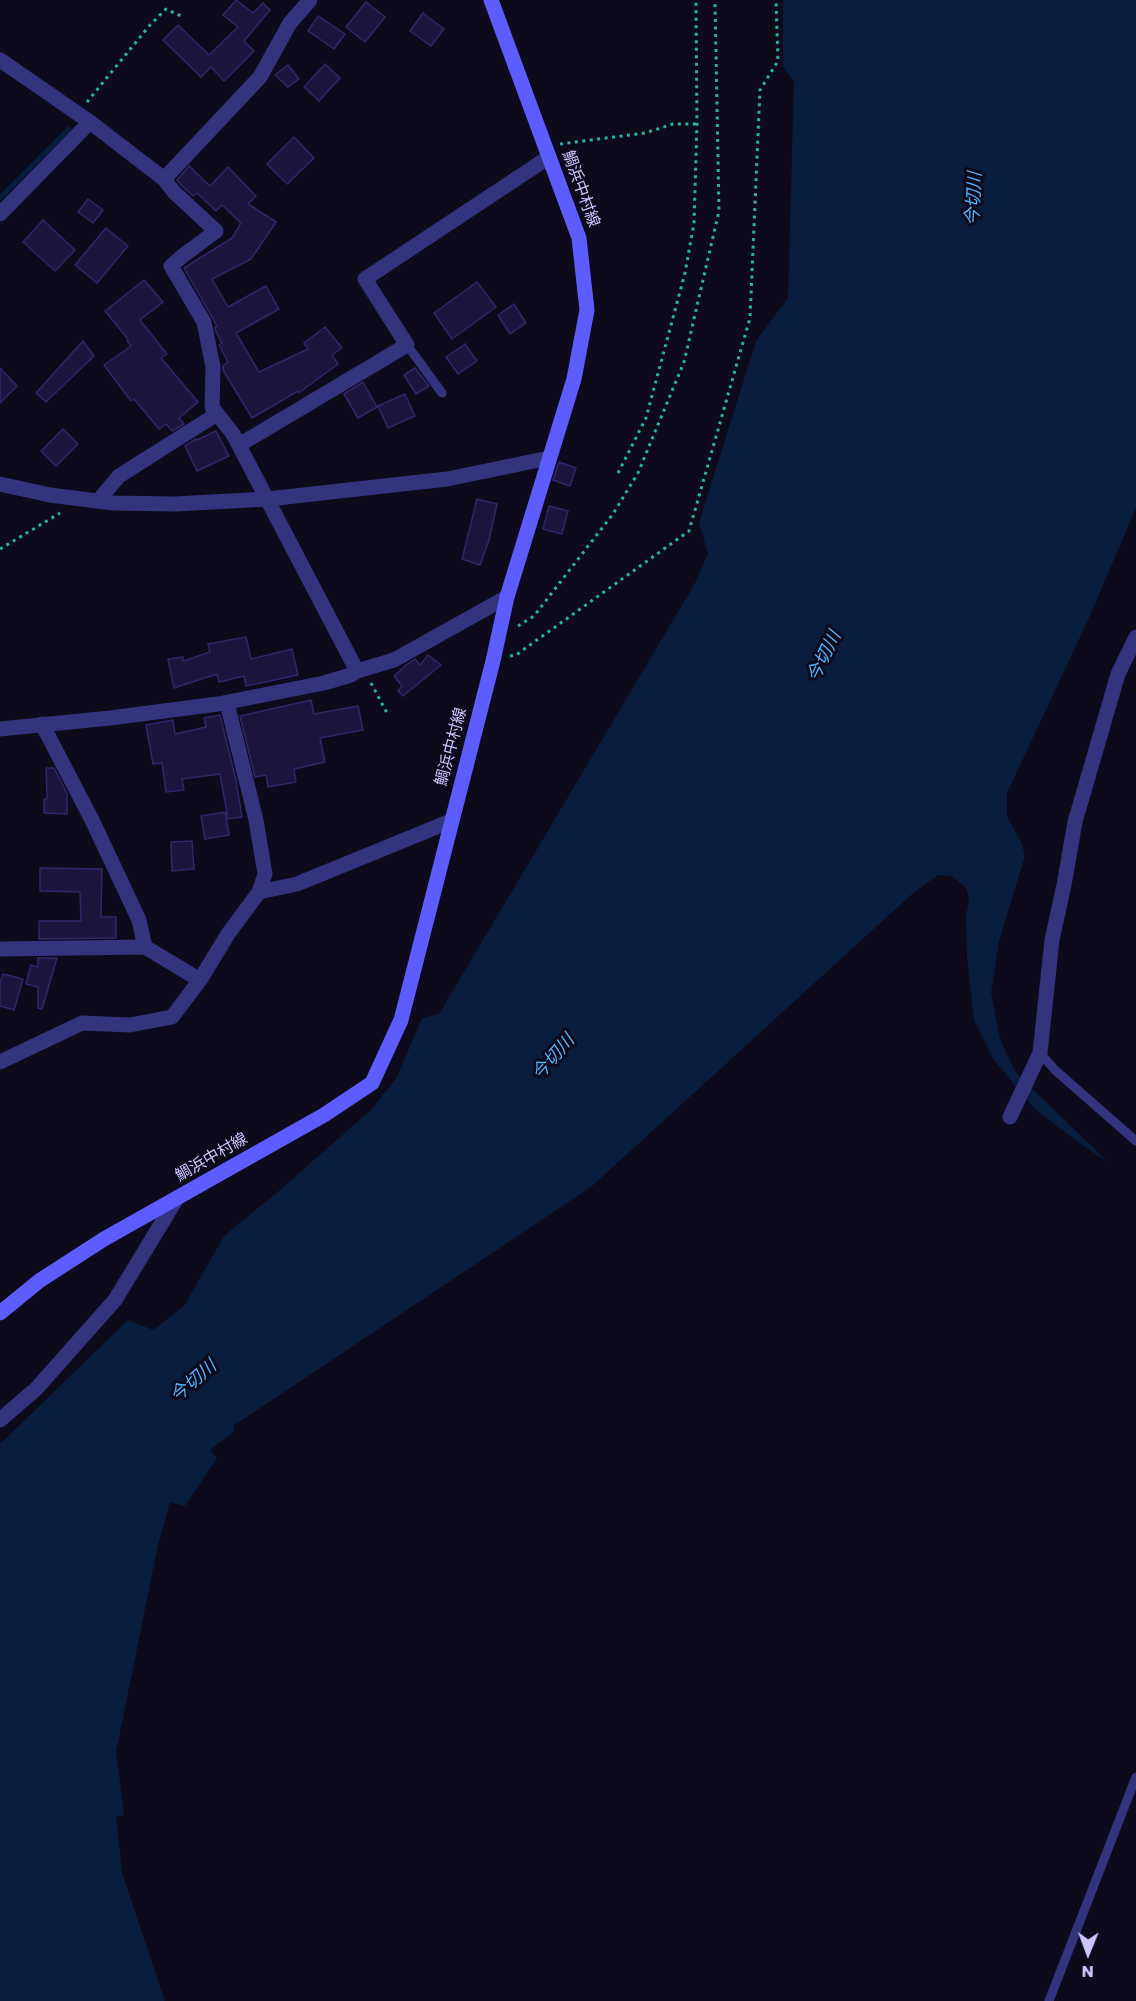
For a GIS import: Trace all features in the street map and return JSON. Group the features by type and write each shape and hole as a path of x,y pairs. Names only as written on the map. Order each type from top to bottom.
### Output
{"main road":[{"name":"鯛浜中村線","path":"0,1313 48,1275 104,1239 324,1115 372,1083 400,1020 493,661 507,597 574,379 587,310 579,238 491,0"}],"street":[{"path":"164,179 260,77 290,23 310,0"},
{"path":"0,60 84,118 164,179 174,192 216,231 171,266 204,322 213,367 212,407 238,445 360,670"},
{"path":"0,214 84,118"},
{"path":"238,445 407,345 365,279 547,152"},
{"path":"91,500 119,476 217,414"},
{"path":"0,484 50,495 91,500 175,504 268,499 447,479 549,459"},
{"path":"0,729 227,703 324,683 394,660 507,597"},
{"path":"1010,1117 1040,1053 1052,940 1075,822 1118,674 1136,637"},
{"path":"0,1062 81,1023 130,1025 172,1017 200,980 228,934 259,892 266,874 256,820 227,703"},
{"path":"42,724 92,820 139,920 145,948"},
{"path":"259,892 297,884 451,821"},
{"path":"0,949 145,948 200,980"},
{"path":"0,1420 36,1389 115,1300 177,1198"}],"lane":[{"path":"407,345 442,393"},
{"path":"1040,1053 1055,1070 1136,1141"},
{"path":"1049,2001 1136,1777"}],"path":[{"path":"618,473 646,418 685,273 694,223 697,124 696,0"},
{"path":"498,639 534,616 613,514 638,473 684,362 719,211 715,0"},
{"path":"493,661 516,654 689,531 750,318 760,90 778,61 776,0"},
{"path":"84,118 150,25 166,9 181,16"},
{"path":"547,152 645,133 673,124 697,124"},
{"path":"0,549 91,500"},
{"path":"360,670 387,713"}],"water":[{"name":"今切川","path":"783,0 1136,0 1136,508 1088,620 1007,793 1007,816 1021,842 1025,856 999,941 991,993 1000,1039 1016,1073 1110,1164 1034,1108 994,1060 974,1020 967,957 966,916 969,900 966,888 952,876 938,875 912,894 591,1187 233,1426 234,1432 210,1450 217,1458 185,1506 170,1502 158,1545 116,1752 124,1815 116,1816 122,1873 165,2001 0,2001 0,1444 128,1320 153,1330 184,1306 224,1236 372,1109 397,1077 422,1018 439,1014 694,585 708,554 699,523 756,341 788,298 794,82 783,66"}],"building":[{"path":"236,0 253,13 263,3 270,10 244,41 254,51 224,81 211,67 201,77 163,40 178,25 209,55 238,27 223,15"},
{"path":"366,2 385,17 365,42 346,27"},
{"path":"423,13 444,29 431,46 410,31"},
{"path":"318,16 345,34 334,49 308,31"},
{"path":"325,64 340,78 319,101 304,87"},
{"path":"288,65 299,79 288,87 275,75"},
{"path":"294,137 314,158 287,184 267,164"},
{"path":"189,166 210,186 228,167 256,196 248,204 276,222 251,259 212,279 228,307 266,286 279,309 236,333 259,372 308,349 304,343 325,327 342,348 332,355 338,364 299,393 298,391 252,418 223,370 223,366 228,362 219,345 222,343 216,332 215,327 217,326 184,268 232,238 241,223 222,205 216,211 197,193 193,196 180,184 177,180"},
{"path":"88,199 103,210 93,223 78,212"},
{"path":"43,220 75,250 55,271 23,242"},
{"path":"106,228 128,246 97,283 75,265"},
{"path":"144,280 163,302 140,320 167,354 161,358 198,402 179,418 184,424 172,431 166,424 159,429 134,399 131,401 104,365 131,346 105,311"},
{"path":"477,282 496,307 452,339 434,313"},
{"path":"514,304 526,323 510,334 498,315"},
{"path":"83,341 94,356 46,402 36,393"},
{"path":"465,344 477,361 458,374 446,357"},
{"path":"0,368 17,386 0,403"},
{"path":"415,368 429,386 416,394 404,375"},
{"path":"363,382 377,407 358,418 344,394"},
{"path":"405,394 415,416 388,428 378,406"},
{"path":"63,429 78,444 56,466 41,451"},
{"path":"216,431 229,456 197,471 185,446"},
{"path":"559,462 576,468 570,486 553,480"},
{"path":"477,499 497,504 489,540 480,565 462,559"},
{"path":"549,506 568,511 562,534 543,529"},
{"path":"246,637 251,659 292,649 298,675 246,686 244,676 219,682 217,674 174,688 168,659 183,657 183,661 210,652 208,644"},
{"path":"428,655 441,665 403,696 398,691 402,686 394,676 415,659 420,665"},
{"path":"311,700 314,714 358,706 363,730 320,738 325,762 294,769 296,782 268,787 266,775 255,777 240,716"},
{"path":"220,715 236,780 242,817 228,819 220,774 182,779 184,790 166,792 162,763 153,764 146,725 173,720 175,734 206,727 204,718"},
{"path":"46,768 54,768 67,793 67,814 44,813 44,799 47,799"},
{"path":"225,812 229,835 205,839 201,816"},
{"path":"192,841 194,869 172,871 171,842"},
{"path":"40,868 102,869 101,917 116,917 116,938 39,939 39,921 81,921 80,892 40,891"},
{"path":"38,958 57,958 42,1009 38,1008 38,987 26,984 31,965 38,967"},
{"path":"3,974 23,979 14,1010 0,1006 0,983"}],"waterway":[{"path":"0,198 69,129"}]}
